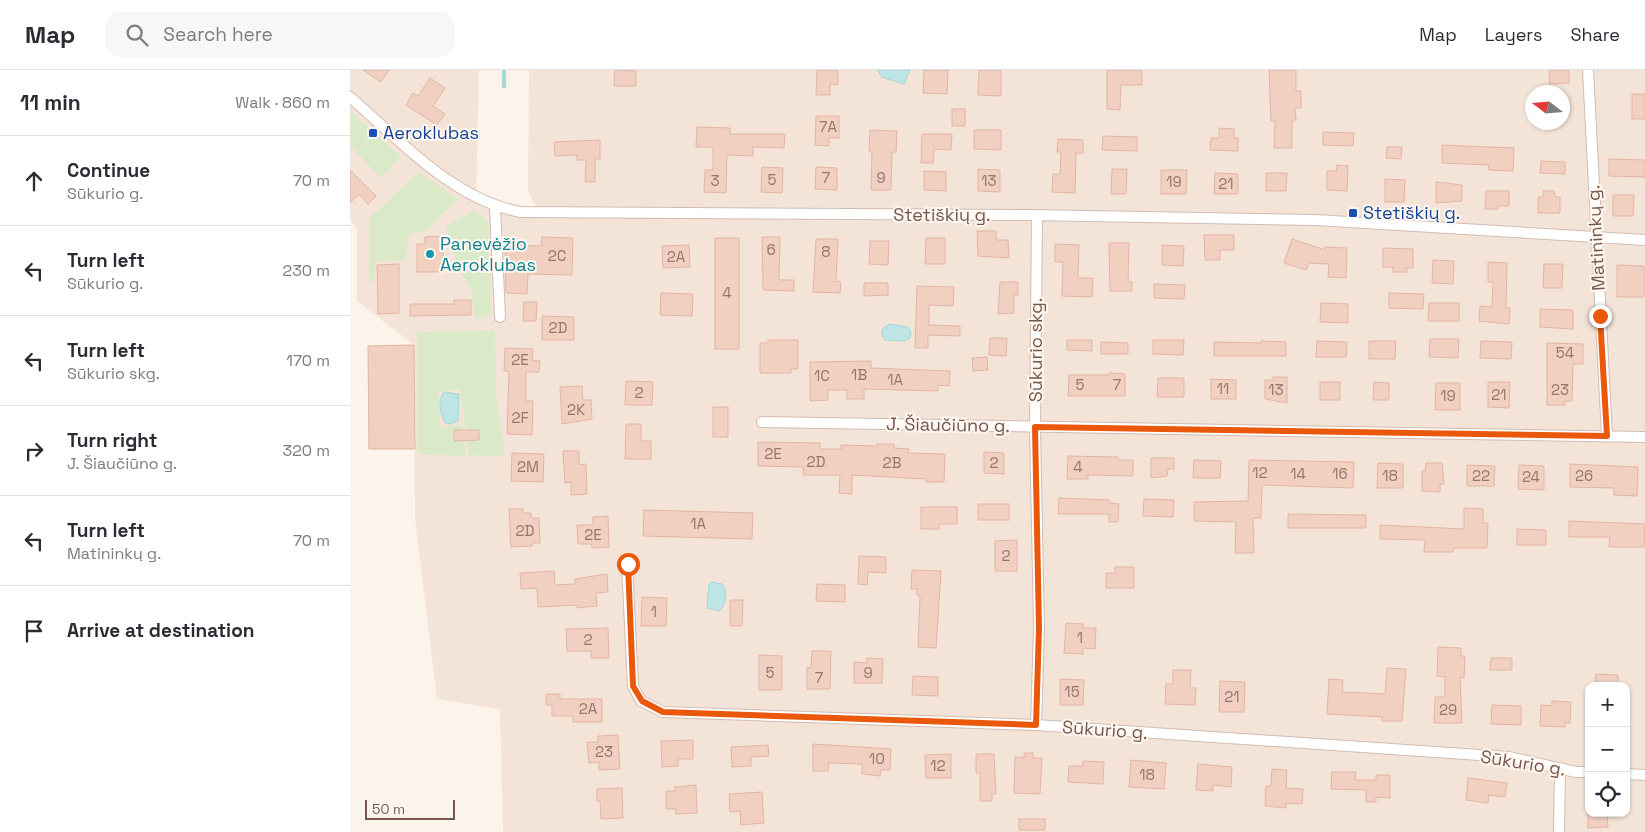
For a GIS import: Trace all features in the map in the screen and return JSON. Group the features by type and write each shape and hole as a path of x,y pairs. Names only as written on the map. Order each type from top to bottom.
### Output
{"street":[{"name":"Matininkų g.","path":"1588,70 1607,436"},
{"name":"Stetiškių g.","path":"350,97 421,160 476,198 495,207 521,212 1315,220 1645,240"},
{"path":"495,207 500,317"},
{"name":"Sūkurio skg.","path":"1036,216 1035,427 1039,628 1036,725"},
{"name":"J. Šiaučiūno g.","path":"762,422 1645,437"},
{"name":"Sūkurio g.","path":"628,564 633,686 642,701 663,712 1036,725 1509,757 1585,771"},
{"path":"1560,768 1560,832"},
{"path":"1630,774 1645,775"}],"shaded area":[{"path":"350,70 479,70 476,198 538,212 528,190 529,70 1645,70 1645,832 503,832 500,709 437,699 415,519 414,345 357,301 357,228 350,220"}],"green space":[{"path":"350,110 401,157 381,178 350,146"},
{"path":"419,172 458,199 426,230 409,234 406,260 376,261 374,281 369,282 369,219"},
{"path":"474,211 488,221 491,315 474,320 472,292 457,265 446,226"},
{"path":"495,331 496,393 505,456 469,455 460,389 438,392 440,427 462,425 466,456 417,454 417,332"}],"water":[{"path":"877,70 910,70 904,84 882,77"},
{"path":"889,324 908,327 911,332 910,338 905,341 885,340 882,330"},
{"path":"444,392 459,394 458,421 451,424 445,423 441,411 440,399"},
{"path":"712,582 722,584 726,594 725,602 719,611 707,608 709,584"}],"building":[{"path":"363,70 389,70 381,82"},
{"path":"615,70 636,71 636,86 614,86"},
{"path":"817,70 838,70 838,85 830,84 830,95 816,95"},
{"path":"924,70 948,70 947,94 923,93"},
{"path":"979,70 1001,70 1001,96 978,95"},
{"path":"1107,70 1142,70 1142,85 1121,85 1120,110 1107,109"},
{"path":"1269,70 1296,70 1296,91 1301,91 1301,108 1295,108 1296,120 1292,120 1292,148 1274,148 1275,121 1271,121"},
{"path":"1549,70 1569,70 1569,83 1550,84"},
{"path":"430,78 445,88 433,106 445,114 437,125 406,105 413,93 418,96"},
{"path":"1632,94 1645,94 1645,119 1632,119"},
{"path":"952,109 965,109 965,126 952,126"},
{"path":"816,116 839,116 839,138 829,138 829,146 815,145"},
{"path":"697,127 730,128 730,134 785,134 784,148 753,147 753,156 727,155 726,193 704,192 705,170 713,170 713,147 696,147"},
{"path":"1219,128 1234,129 1234,138 1238,138 1238,151 1210,150 1211,138 1219,138"},
{"path":"870,130 897,131 896,152 892,152 891,190 871,190 872,151 869,151"},
{"path":"974,130 1001,130 1001,150 974,149"},
{"path":"1323,132 1354,133 1353,146 1323,145"},
{"path":"922,134 952,134 951,150 934,149 933,163 921,163"},
{"path":"1103,136 1137,137 1137,151 1102,150"},
{"path":"1058,139 1083,140 1083,153 1076,153 1075,193 1052,192 1053,174 1060,174 1061,152 1057,152"},
{"path":"600,140 600,159 595,159 595,182 585,182 586,160 577,160 577,155 555,156 554,142"},
{"path":"1442,145 1514,148 1513,171 1488,170 1489,165 1442,163"},
{"path":"1387,147 1402,147 1401,159 1386,158"},
{"path":"1609,159 1645,160 1645,177 1609,176"},
{"path":"1541,161 1565,162 1565,174 1540,173"},
{"path":"1337,165 1348,166 1347,191 1327,190 1327,171 1336,171"},
{"path":"762,167 783,168 782,193 761,192"},
{"path":"816,167 837,168 837,190 815,189"},
{"path":"978,169 1000,170 1000,192 978,191"},
{"path":"1112,169 1127,169 1126,194 1111,194"},
{"path":"350,170 376,196 368,204 359,194 350,203"},
{"path":"1161,170 1187,170 1186,194 1161,194"},
{"path":"924,171 946,172 946,191 924,190"},
{"path":"1215,173 1238,174 1238,194 1214,194"},
{"path":"1266,173 1287,173 1286,191 1266,191"},
{"path":"1385,179 1405,180 1404,202 1385,202"},
{"path":"1436,182 1462,185 1462,201 1436,203"},
{"path":"1486,191 1509,191 1509,206 1498,206 1498,209 1485,209"},
{"path":"1543,191 1554,191 1555,197 1560,197 1560,213 1538,213 1538,197 1543,197"},
{"path":"1613,195 1634,195 1633,216 1613,216"},
{"path":"977,231 996,231 996,240 1008,240 1009,258 978,256"},
{"path":"1204,235 1234,235 1234,250 1220,250 1220,260 1205,260"},
{"name":"Panevėžio Aeroklubas","path":"443,236 443,272 417,272 417,244 425,244 425,237"},
{"path":"542,237 573,238 572,275 528,274 527,294 506,293 505,245 541,246"},
{"path":"762,237 780,237 779,280 794,280 794,291 763,290"},
{"path":"715,238 739,238 739,349 715,349"},
{"path":"926,238 945,238 945,264 925,264"},
{"path":"816,239 838,239 836,281 841,282 840,293 813,292"},
{"path":"1292,239 1325,250 1325,247 1347,248 1346,278 1328,277 1329,264 1309,263 1306,270 1284,263"},
{"path":"870,241 889,241 888,265 869,264"},
{"path":"1109,243 1129,243 1128,282 1132,282 1132,291 1110,291"},
{"path":"1055,244 1079,245 1078,278 1093,278 1092,297 1062,296 1063,262 1055,262"},
{"path":"689,245 690,267 663,268 662,246"},
{"path":"1162,245 1184,246 1183,266 1162,265"},
{"path":"1383,248 1413,249 1413,268 1407,268 1407,272 1393,272 1393,267 1383,267"},
{"path":"1433,260 1454,261 1453,284 1432,283"},
{"path":"1488,262 1507,263 1506,308 1510,308 1509,324 1479,321 1480,306 1492,307 1493,282 1488,282"},
{"path":"399,264 399,313 378,314 377,265"},
{"path":"1544,264 1563,264 1562,288 1543,288"},
{"path":"1617,265 1644,266 1644,297 1617,297"},
{"path":"1000,282 1018,282 1018,295 1014,295 1014,313 998,314"},
{"path":"864,283 888,283 888,295 864,296"},
{"path":"1154,284 1185,285 1184,299 1154,298"},
{"path":"917,286 954,287 953,306 929,305 929,325 960,326 960,336 928,335 928,348 915,348"},
{"path":"661,293 693,294 692,316 660,315"},
{"path":"1389,293 1424,294 1423,309 1389,308"},
{"path":"454,300 471,300 471,315 410,316 410,304 454,304"},
{"path":"524,302 537,302 536,321 523,321"},
{"path":"1321,303 1348,304 1348,323 1320,322"},
{"path":"1429,303 1459,303 1459,321 1428,321"},
{"path":"1540,309 1573,310 1573,329 1540,327"},
{"path":"542,316 574,317 574,340 542,340"},
{"path":"990,338 1007,338 1006,356 989,355"},
{"path":"1430,339 1459,339 1458,358 1429,357"},
{"path":"768,340 798,340 798,369 791,369 791,373 760,373 760,343 768,343"},
{"path":"1067,340 1092,340 1092,351 1067,350"},
{"path":"1153,340 1184,340 1183,355 1153,354"},
{"path":"1261,341 1286,342 1286,356 1214,356 1214,342 1261,343"},
{"path":"1317,341 1347,342 1346,357 1316,357"},
{"path":"1369,341 1396,341 1395,359 1369,359"},
{"path":"1481,341 1512,342 1511,359 1480,358"},
{"path":"1101,342 1128,343 1128,354 1101,354"},
{"path":"1547,343 1583,344 1583,364 1573,364 1572,401 1565,401 1565,405 1547,405"},
{"path":"414,345 415,449 369,449 368,346"},
{"path":"505,348 533,349 532,360 540,361 539,372 526,372 526,401 533,401 532,435 507,434 509,371 504,371"},
{"path":"987,357 988,370 973,371 972,358"},
{"path":"871,361 871,368 950,371 949,386 938,385 938,391 864,389 864,399 847,399 847,390 828,390 828,400 810,401 810,362"},
{"path":"1109,373 1125,374 1125,396 1068,396 1069,375 1109,375"},
{"path":"1273,377 1287,377 1287,403 1265,399 1265,380 1273,380"},
{"path":"1158,378 1184,378 1184,397 1157,397"},
{"path":"1211,379 1236,380 1236,399 1211,399"},
{"path":"626,381 653,382 652,405 625,405"},
{"path":"1320,382 1340,382 1340,400 1320,400"},
{"path":"1374,382 1389,383 1389,400 1373,400"},
{"path":"1488,382 1510,382 1509,408 1488,407"},
{"path":"1436,383 1460,383 1460,410 1435,410"},
{"path":"582,386 583,400 591,400 592,419 562,424 560,387"},
{"path":"713,407 728,407 728,437 713,437"},
{"path":"626,424 641,424 641,441 651,441 651,459 625,459"},
{"path":"454,430 479,430 479,440 454,441"},
{"path":"758,442 820,443 820,449 841,449 841,445 877,446 877,444 894,444 894,448 909,449 908,453 945,454 944,482 926,482 926,479 852,475 852,494 839,493 840,475 803,475 803,467 758,466"},
{"path":"563,451 579,451 579,465 586,464 587,494 571,495 571,482 565,483"},
{"path":"984,452 1004,453 1004,474 984,473"},
{"path":"512,453 544,454 543,482 511,481"},
{"path":"1068,456 1118,457 1118,460 1133,460 1133,476 1088,475 1088,479 1067,479"},
{"path":"1151,458 1174,458 1174,469 1168,469 1167,476 1151,478"},
{"path":"1194,460 1221,461 1220,478 1193,478"},
{"path":"1249,460 1354,462 1353,488 1262,485 1261,518 1253,518 1254,553 1235,553 1236,522 1194,521 1194,502 1248,501"},
{"path":"1378,463 1403,464 1403,488 1377,488"},
{"path":"1426,463 1442,463 1444,484 1440,484 1440,492 1422,491 1422,471 1425,471"},
{"path":"1570,464 1638,467 1637,496 1614,495 1614,488 1570,487"},
{"path":"1467,465 1495,466 1494,486 1467,486"},
{"path":"1519,465 1544,466 1544,490 1518,489"},
{"path":"1059,498 1109,500 1109,503 1119,504 1118,522 1109,522 1109,514 1058,514"},
{"path":"1144,499 1174,500 1173,517 1143,516"},
{"path":"978,504 1009,504 1009,520 978,520"},
{"path":"921,507 957,507 957,524 939,524 939,529 921,529"},
{"path":"1464,508 1483,509 1483,523 1488,523 1487,548 1453,548 1453,552 1424,552 1425,540 1380,539 1380,525 1464,529"},
{"path":"509,509 523,509 523,513 531,513 531,518 539,518 540,543 532,543 532,546 511,547"},
{"path":"644,510 753,513 752,539 643,536"},
{"path":"1288,514 1366,515 1366,528 1288,528"},
{"path":"608,516 609,547 592,548 591,544 578,544 577,525 593,525 593,517"},
{"path":"1569,521 1645,524 1644,547 1609,547 1610,537 1569,537"},
{"path":"1517,529 1546,530 1546,545 1517,545"},
{"path":"1017,540 1017,571 995,571 995,541"},
{"path":"859,556 886,557 886,573 868,572 867,585 858,584"},
{"path":"1115,567 1134,567 1134,588 1106,588 1106,573 1115,573"},
{"path":"912,570 941,571 936,648 918,647 920,596 917,595 917,589 911,589"},
{"path":"554,571 555,585 575,584 575,579 607,574 608,592 596,593 597,606 577,608 577,605 538,607 537,588 521,589 520,573"},
{"path":"817,584 845,585 845,602 816,601"},
{"path":"642,597 667,598 666,626 641,626"},
{"path":"730,600 743,600 742,626 730,626"},
{"path":"1066,623 1083,624 1083,628 1096,628 1095,649 1083,648 1083,654 1064,653"},
{"path":"608,628 609,658 591,658 591,651 567,651 566,629"},
{"path":"1438,647 1461,648 1461,656 1465,656 1464,678 1460,677 1462,723 1434,723 1435,697 1445,697 1445,677 1437,676"},
{"path":"812,651 831,651 830,689 807,689 807,667 811,668"},
{"path":"759,655 782,656 782,690 759,690"},
{"path":"867,658 883,659 882,683 854,683 854,662 867,663"},
{"path":"1491,658 1512,658 1512,670 1490,670"},
{"path":"1387,668 1406,669 1402,721 1382,721 1382,717 1327,714 1329,679 1343,680 1342,692 1385,694"},
{"path":"1173,670 1191,670 1190,688 1196,688 1195,705 1165,704 1166,684 1173,684"},
{"path":"1596,674 1618,675 1618,682 1595,682"},
{"path":"913,676 938,677 938,696 912,695"},
{"path":"1060,679 1084,680 1083,705 1060,705"},
{"path":"1220,681 1245,682 1244,712 1219,712"},
{"path":"546,694 560,694 560,699 602,699 602,722 573,722 573,716 552,716 552,705 546,705"},
{"path":"1552,701 1571,702 1570,723 1565,723 1565,727 1540,726 1541,705 1552,706"},
{"path":"1492,705 1521,706 1521,725 1491,724"},
{"path":"618,735 620,769 599,770 599,762 589,763 587,742 598,742 598,736"},
{"path":"693,740 693,759 678,759 678,766 662,767 661,741"},
{"path":"813,744 891,749 890,770 881,770 880,776 862,774 862,764 829,763 828,771 813,771"},
{"path":"768,745 769,756 751,757 751,766 732,767 731,747"},
{"path":"1024,753 1033,753 1033,758 1042,758 1040,794 1014,793 1015,757 1024,758"},
{"path":"951,754 951,778 926,778 925,755"},
{"path":"976,754 994,754 996,794 992,794 992,801 980,801 980,773 976,773"},
{"path":"1131,760 1166,763 1164,789 1129,787"},
{"path":"1083,761 1104,762 1103,784 1068,782 1069,766 1083,766"},
{"path":"1198,764 1232,767 1231,787 1213,785 1213,791 1196,790"},
{"path":"1272,769 1287,770 1286,788 1303,789 1302,804 1286,803 1286,808 1265,806 1266,786 1271,786"},
{"path":"1332,772 1356,772 1355,780 1376,780 1376,775 1390,775 1390,798 1376,797 1376,802 1366,802 1366,790 1331,789"},
{"path":"1468,778 1507,783 1505,797 1489,795 1488,803 1466,800"},
{"path":"696,785 697,813 676,814 676,809 666,809 666,791 675,791 675,787"},
{"path":"622,788 623,818 601,819 600,801 597,801 597,789"},
{"path":"762,792 764,823 741,825 740,811 730,812 729,794"},
{"path":"1588,817 1607,817 1608,827 1588,828"},
{"path":"1019,819 1045,819 1045,830 1019,830"}],"waterway":[{"path":"504,70 504,86"}],"place":[{"name":"Aeroklubas","path":"373,133"},
{"name":"Stetiškių g.","path":"1353,213"},
{"name":"Panevėžio Aeroklubas","path":"430,254"}],"route":[{"path":"628,564 633,686 642,701 652,708 663,712 907,719 1036,725 1039,628 1035,427 1607,436 1600,316"}]}
